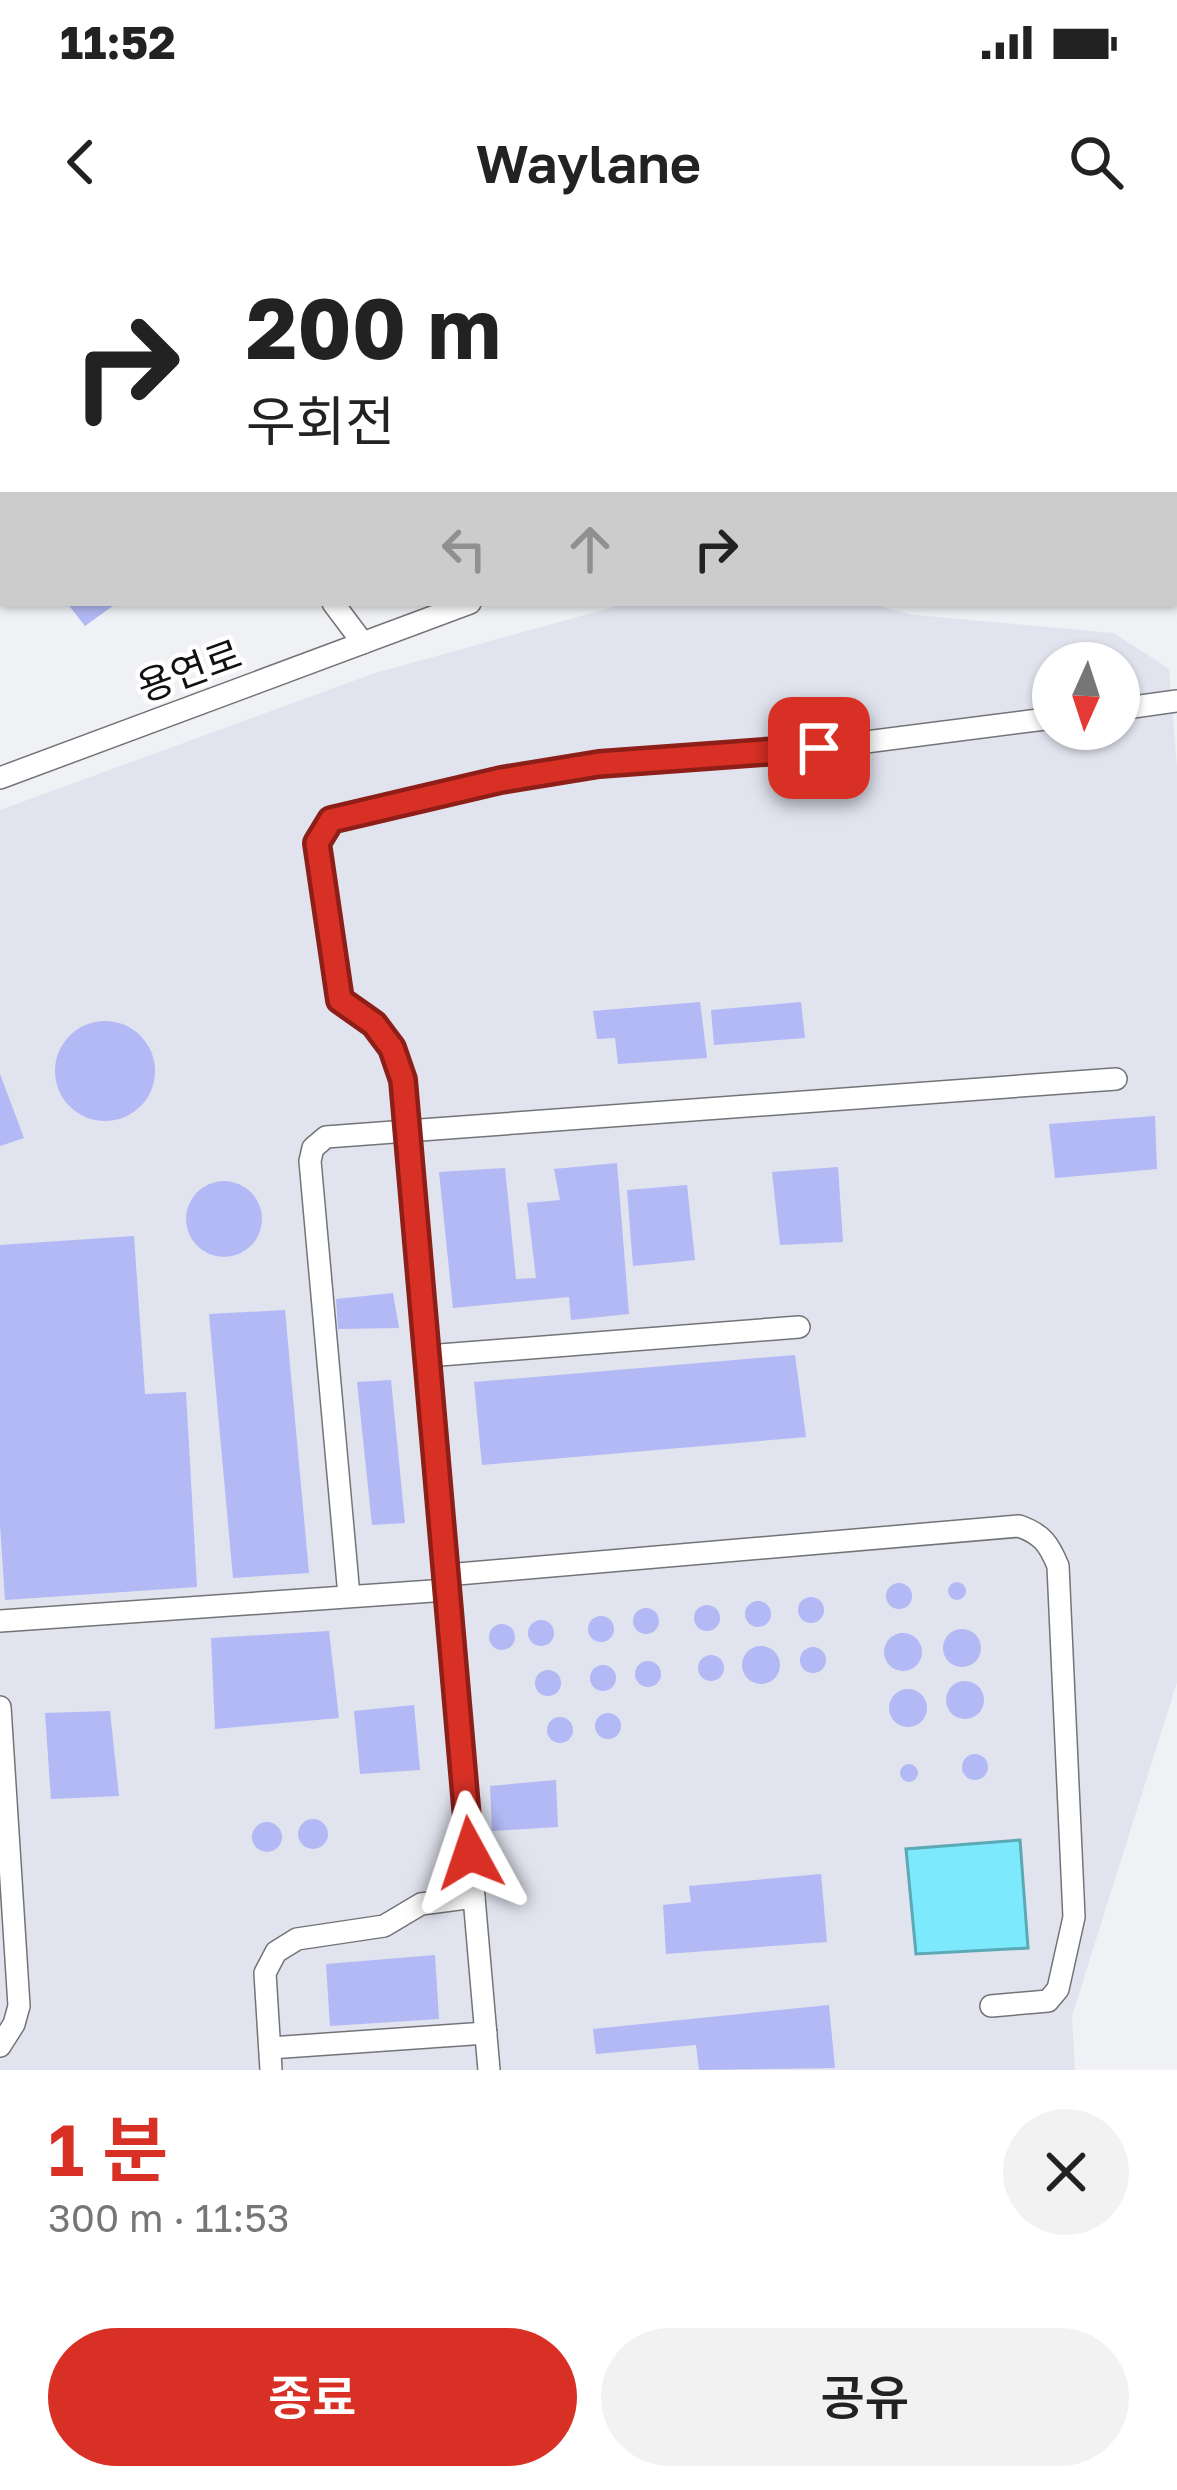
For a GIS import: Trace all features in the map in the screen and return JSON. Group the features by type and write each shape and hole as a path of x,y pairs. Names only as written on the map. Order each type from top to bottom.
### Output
{"lane":[{"path":"335,606 363,643"},
{"name":"용연로","path":"0,778 462,606"},
{"path":"1140,706 1177,701"},
{"path":"489,2070 403,1080 392,1048 374,1024 340,1000 318,854 322,831 331,820 501,780 599,764 819,748 1032,721"},
{"path":"349,1596 310,1161 313,1148 326,1137 1116,1079"},
{"path":"427,1356 799,1327"},
{"path":"0,1621 349,1596 446,1582 1019,1526 1038,1532 1058,1566 1074,1917 1058,1989 1048,2001 991,2006"},
{"path":"0,1707 19,2006 0,2045"},
{"path":"474,1897 421,1904 384,1926 297,1939 276,1952 265,1972 271,2059 486,2033"}],"shaded area":[{"path":"617,606 879,606 914,615 1114,633 1128,642 1032,642 1032,750 1140,750 1140,650 1169,669 1177,768 1177,1682 1072,2016 1075,2070 0,2070 0,810 375,673"}],"water":[{"path":"1020,1840 1028,1948 916,1954 906,1849"}],"building":[{"path":"69,606 113,606 85,626"},
{"path":"700,1002 707,1058 618,1064 615,1038 597,1039 593,1011"},
{"path":"801,1002 805,1038 714,1045 711,1010"},
{"path":"105,1021 124,1025 140,1036 151,1052 155,1071 151,1090 140,1106 124,1117 105,1121 86,1117 70,1106 59,1090 55,1071 59,1052 70,1036 86,1025"},
{"path":"0,1074 24,1138 0,1146"},
{"path":"1155,1116 1157,1169 1055,1178 1049,1124"},
{"path":"617,1163 629,1314 571,1320 569,1297 453,1308 439,1172 505,1168 516,1279 536,1278 527,1203 560,1200 554,1169"},
{"path":"838,1167 843,1242 780,1245 772,1172"},
{"path":"224,1181 251,1192 262,1219 251,1246 224,1257 197,1246 186,1219 197,1192"},
{"path":"687,1185 695,1260 633,1266 627,1190"},
{"path":"134,1236 145,1394 186,1392 197,1587 5,1600 0,1525 0,1245"},
{"path":"393,1293 399,1328 338,1329 336,1299"},
{"path":"285,1310 309,1573 233,1578 209,1314"},
{"path":"795,1355 806,1437 482,1465 474,1382"},
{"path":"391,1380 405,1523 372,1525 357,1382"},
{"path":"957,1582 966,1591 957,1600 948,1591"},
{"path":"899,1583 912,1596 899,1609 886,1596"},
{"path":"811,1597 824,1610 811,1623 798,1610"},
{"path":"758,1601 771,1614 758,1627 745,1614"},
{"path":"707,1605 720,1618 707,1631 694,1618"},
{"path":"646,1608 659,1621 646,1634 633,1621"},
{"path":"601,1616 614,1629 601,1642 588,1629"},
{"path":"541,1620 554,1633 541,1646 528,1633"},
{"path":"502,1624 515,1637 502,1650 489,1637"},
{"path":"962,1629 975,1635 981,1648 975,1661 962,1667 949,1661 943,1648 949,1635"},
{"path":"329,1631 339,1718 215,1729 211,1638"},
{"path":"903,1633 916,1639 922,1652 916,1665 903,1671 890,1665 884,1652 890,1639"},
{"path":"761,1646 774,1652 780,1665 774,1678 761,1684 748,1678 742,1665 748,1652"},
{"path":"813,1647 826,1660 813,1673 800,1660"},
{"path":"711,1655 724,1668 711,1681 698,1668"},
{"path":"648,1661 661,1674 648,1687 635,1674"},
{"path":"603,1665 616,1678 603,1691 590,1678"},
{"path":"548,1670 561,1683 548,1696 535,1683"},
{"path":"965,1681 978,1687 984,1700 978,1713 965,1719 952,1713 946,1700 952,1687"},
{"path":"908,1689 921,1695 927,1708 921,1721 908,1727 895,1721 889,1708 895,1695"},
{"path":"414,1705 420,1770 360,1774 354,1711"},
{"path":"110,1711 119,1796 51,1799 45,1713"},
{"path":"608,1713 621,1726 608,1739 595,1726"},
{"path":"560,1717 573,1730 560,1743 547,1730"},
{"path":"975,1754 988,1767 975,1780 962,1767"},
{"path":"909,1764 918,1773 909,1782 900,1773"},
{"path":"556,1780 558,1827 492,1831 490,1786"},
{"path":"313,1819 324,1823 328,1834 324,1845 313,1849 302,1845 298,1834 302,1823"},
{"path":"267,1822 278,1826 282,1837 278,1848 267,1852 256,1848 252,1837 256,1826"},
{"path":"821,1874 827,1942 666,1954 663,1905 691,1902 689,1886"},
{"path":"435,1955 439,2019 330,2026 326,1964"},
{"path":"829,2005 835,2068 699,2070 696,2045 596,2054 593,2029"}],"route":[{"path":"470,1853 403,1080 392,1048 374,1024 340,1000 317,843 331,820 501,780 599,764 819,748"}]}
